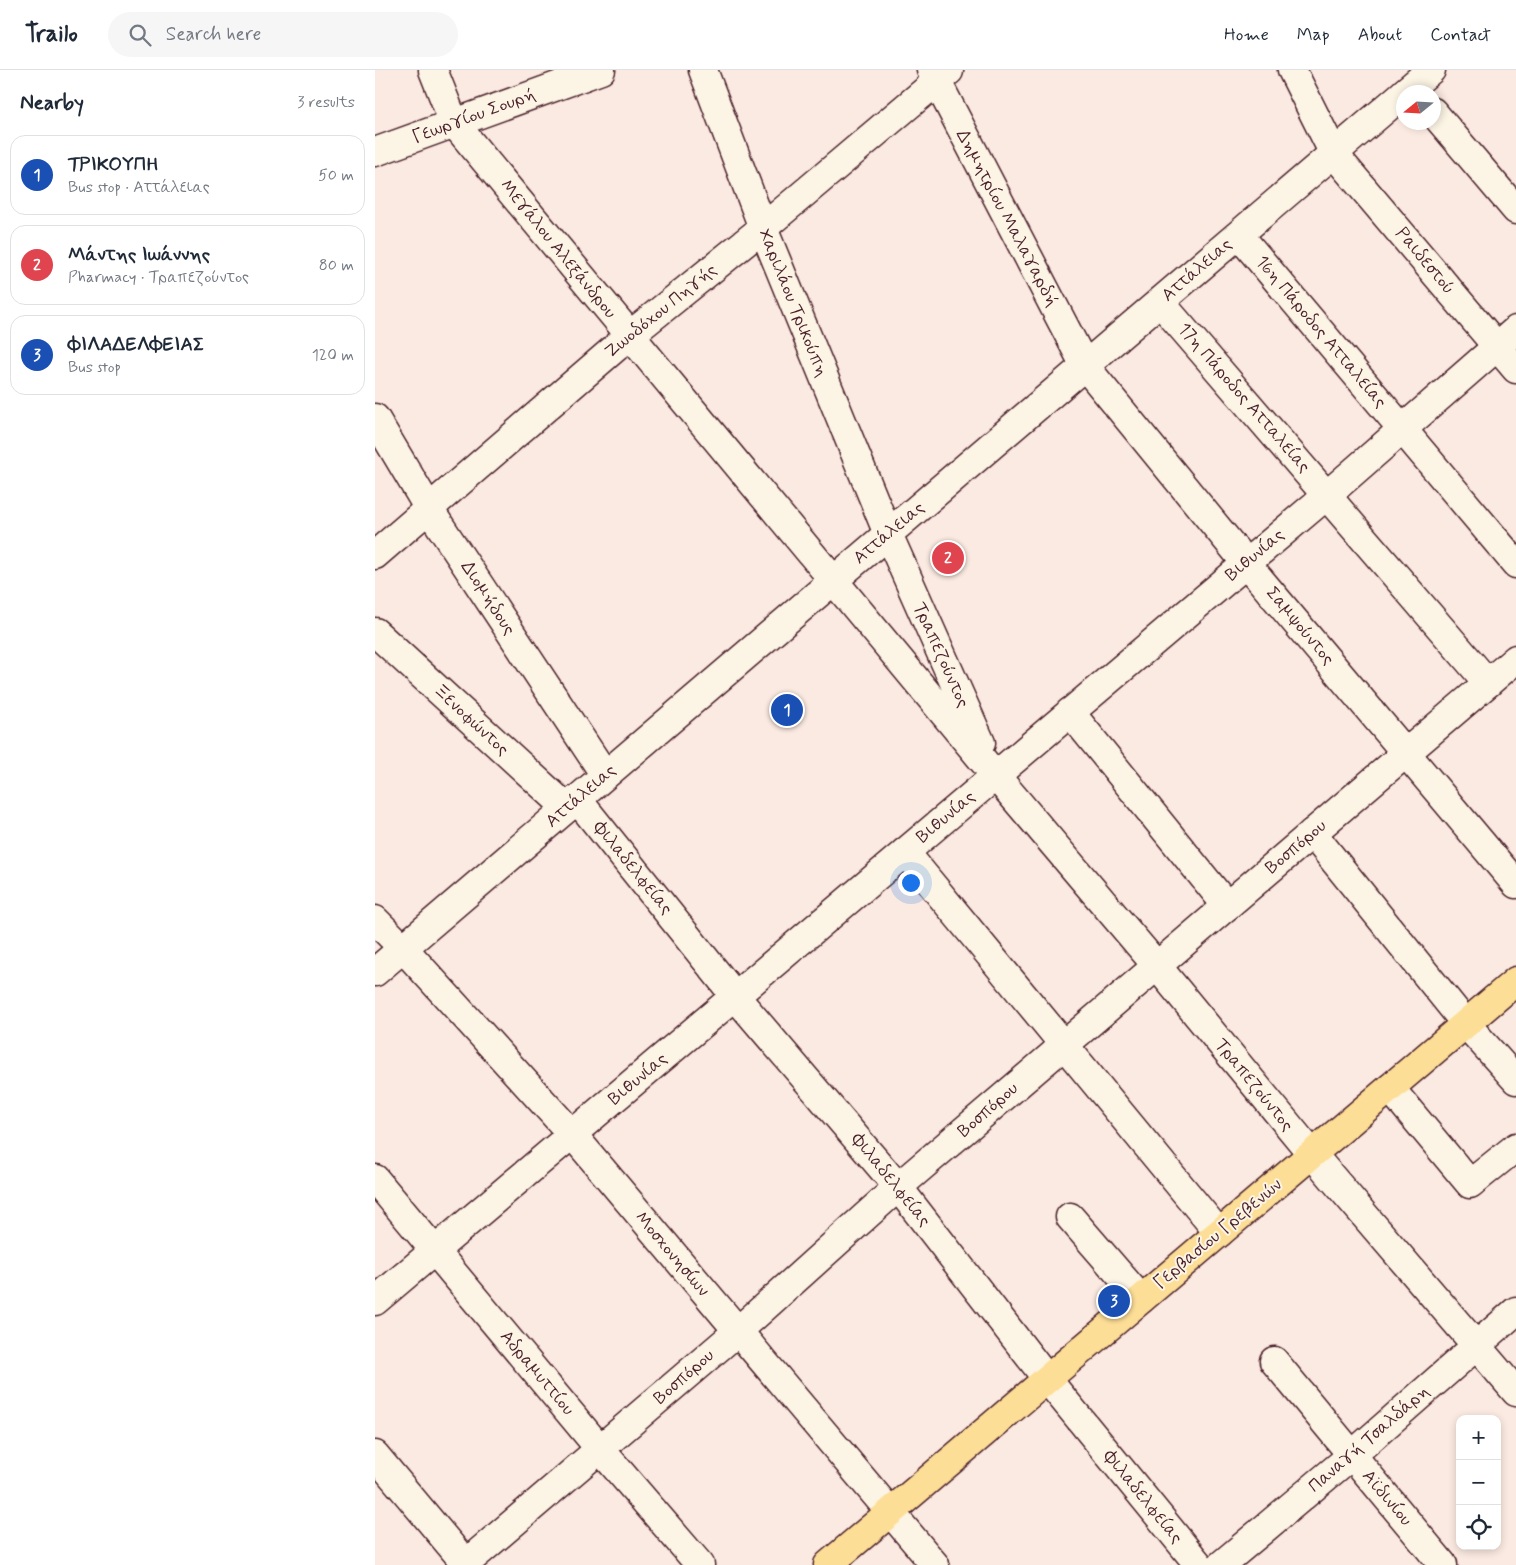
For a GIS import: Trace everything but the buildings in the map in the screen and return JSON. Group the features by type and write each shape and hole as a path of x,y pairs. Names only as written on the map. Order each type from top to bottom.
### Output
{"main road":[{"name":"Γερβασίου Γρεβενών","path":"828,1565 1516,981"}],"street":[{"name":"Μεγάλου Αλεξάνδρου","path":"433,70 454,123 629,336 834,580"},
{"name":"Γεωργίου Σουρή","path":"375,152 601,70"},
{"name":"Χαριλάου Τρικούπη","path":"703,70 763,228 888,534"},
{"name":"Ραιδεστού","path":"1292,70 1333,154 1506,338 1516,369"},
{"name":"Ζωοδόχου Πηγής","path":"375,555 629,336 763,228 939,74"},
{"name":"Δημητρίου Μαλαγαρδή","path":"939,74 1085,366"},
{"name":"Αττάλειας","path":"375,972 1396,102"},
{"path":"1441,121 1515,205"},
{"name":"16η Πάροδος Ατταλείας","path":"1239,235 1516,564"},
{"name":"17η Πάροδος Ατταλείας","path":"1160,302 1488,683"},
{"name":"Βιθυνίας","path":"375,1301 1246,563 1506,338"},
{"name":"Σαμψούντος","path":"1085,366 1246,563 1516,884"},
{"name":"Διομήδους","path":"375,418 429,508 605,776"},
{"name":"Τραπεζούντος","path":"888,534 995,775"},
{"name":"Τραπεζούντος","path":"834,580 995,775 1157,966 1311,1154 1516,1392"},
{"name":"Ξενοφώντος","path":"375,632 572,804"},
{"name":"Βοσπόρου","path":"465,1564 737,1331 898,1187 1516,659"},
{"path":"1070,712 1227,906"},
{"name":"Φιλαδελφείας","path":"572,804 898,1187 1047,1379 1199,1565"},
{"path":"1312,833 1466,1024 1516,1080"},
{"path":"905,852 1219,1233"},
{"name":"Μοσχονησίων","path":"375,920 403,948 572,1134 935,1565"},
{"path":"1390,1088 1470,1184 1516,1147"},
{"name":"Αδραμυττίου","path":"375,1180 600,1449 700,1565"},
{"path":"1070,1217 1141,1299"},
{"name":"Παναγή Τσαλδάρη","path":"1221,1565 1352,1455 1516,1311"},
{"name":"Αϊδινίου","path":"1274,1362 1443,1565"},
{"path":"375,1455 465,1564"}],"place":[{"name":"Μάντης Ιωάννης","path":"948,558"},
{"name":"ΤΡΙΚΟΥΠΗ","path":"787,710"},
{"name":"ΦΙΛΑΔΕΛΦΕΙΑΣ","path":"1114,1301"}]}
